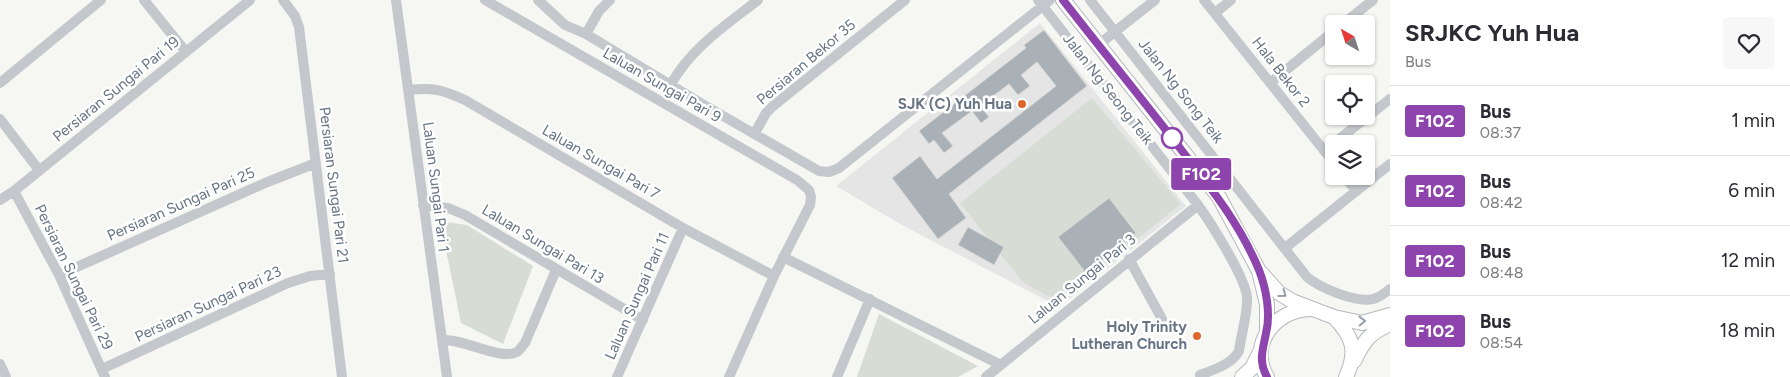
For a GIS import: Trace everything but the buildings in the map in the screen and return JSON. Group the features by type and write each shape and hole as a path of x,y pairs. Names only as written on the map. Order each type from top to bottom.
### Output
{"main road":[{"name":"Jalan Ng Seong Teik","path":"1063,0 1218,196 1259,270"},
{"path":"1259,270 1280,292 1292,300 1334,317 1362,323 1390,315"},
{"path":"1242,377 1252,368 1261,350 1266,333 1267,304 1259,270"},
{"path":"1266,333 1275,322 1286,314 1300,309 1314,309"},
{"path":"1334,317 1346,330 1352,347 1349,371"},
{"path":"1349,371 1366,340 1373,332 1390,324"},
{"path":"1261,350 1267,377"}],"street":[{"path":"0,83 101,0"},
{"path":"144,0 186,52"},
{"name":"Persiaran Sungai Pari 19","path":"0,200 14,191 250,0"},
{"name":"Persiaran Sungai Pari 21","path":"284,0 295,16 299,27 342,377"},
{"name":"Laluan Sungai Pari 1","path":"396,0 447,377"},
{"name":"Laluan Sungai Pari 9","path":"485,0 810,190 810,205 783,257"},
{"path":"538,0 565,24 586,34 819,171 829,172 839,168 1044,2"},
{"path":"586,34 599,11 610,0"},
{"path":"671,84 685,62 700,46 758,0"},
{"name":"Persiaran Bekor 35","path":"754,133 766,113 773,106 905,0"},
{"name":"Jalan Ng Song Teik","path":"1090,0 1307,276 1321,286 1358,299 1374,299 1390,289"},
{"path":"1098,45 1154,0"},
{"name":"Hala Bekor 2","path":"1204,0 1324,151"},
{"path":"1215,13 1231,0"},
{"path":"1354,15 1372,0"},
{"name":"Jalan Ng Seong Teik","path":"1044,2 1198,205 1221,241 1244,283 1247,300 1239,351 1235,358 1226,364 1200,375"},
{"path":"1270,83 1325,38"},
{"name":"Laluan Sungai Pari 7","path":"409,90 430,88 446,91 465,100 684,228 774,276"},
{"path":"1324,151 1390,99"},
{"path":"0,119 39,170"},
{"name":"Persiaran Sungai Pari 25","path":"59,275 316,162"},
{"path":"1285,248 1390,164"},
{"path":"1351,185 1356,191"},
{"name":"Persiaran Sungai Pari 29","path":"14,191 59,275 104,373"},
{"name":"Laluan Sungai Pari 13","path":"423,205 448,208 465,215 642,320"},
{"name":"Laluan Sungai Pari 3","path":"986,377 1198,205"},
{"name":"Laluan Sungai Pari 11","path":"617,377 684,228"},
{"path":"729,377 783,257 1001,365"},
{"path":"1130,260 1162,319"},
{"path":"442,340 456,341 505,355 517,352 525,343 556,270"},
{"name":"Persiaran Sungai Pari 23","path":"104,373 288,283 310,276 330,274"},
{"path":"837,377 870,299"},
{"path":"0,364 6,377"}],"shaded area":[{"name":"SJK (C) Yuh Hua","path":"1040,23 1186,206 1059,307 902,225 836,186"},
{"path":"1092,98 1181,204 1058,302 1023,282 960,203"},
{"path":"440,221 467,225 533,266 503,344 461,323"},
{"path":"879,314 978,366 958,377 857,377"}],"bus line":[{"name":"F102","path":"1063,0 1218,196 1239,232 1259,270 1267,304 1266,333 1261,350 1267,377"}],"place":[{"name":"SJK (C) Yuh Hua","path":"1022,104"},
{"name":"Holy Trinity Lutheran Church","path":"1197,336"}]}
